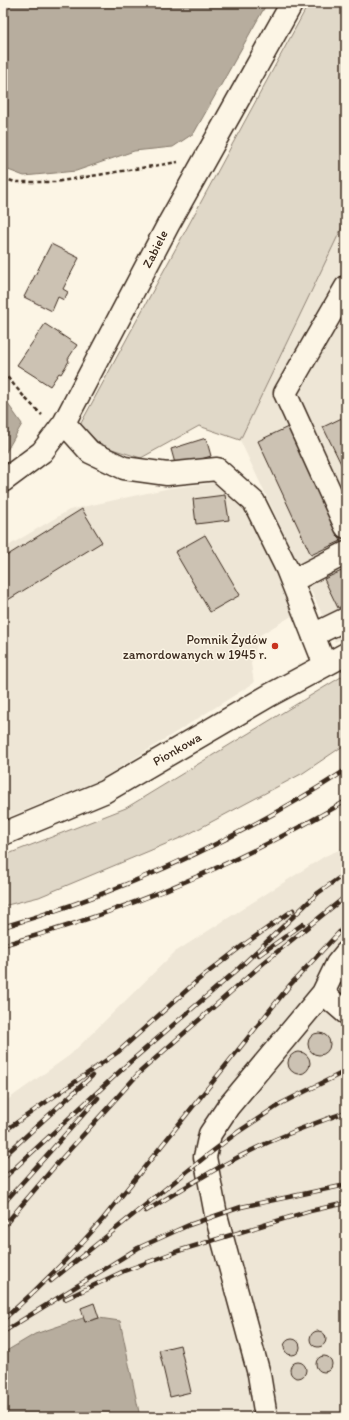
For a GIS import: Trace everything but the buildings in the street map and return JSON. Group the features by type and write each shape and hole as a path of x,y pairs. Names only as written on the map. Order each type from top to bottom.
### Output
{"street":[{"name":"Zabiele","path":"3,481 42,452 64,423 168,225 292,3"},
{"path":"345,295 285,393 346,527"},
{"path":"64,423 90,452 124,468 167,474 217,469 254,502 292,581 325,665"},
{"path":"292,581 346,553"},
{"path":"313,635 346,619"},
{"name":"Pionkowa","path":"3,834 104,792 270,695 346,654"},
{"path":"266,1417 259,1374 216,1215 205,1157 210,1134 228,1107 323,993 337,964 346,953"},
{"path":"323,993 346,1013"}],"path":[{"path":"3,178 15,182 55,182 206,157"},
{"path":"3,372 26,399 51,424 64,423"}],"shaded area":[{"path":"3,3 267,3 194,133 173,147 134,151 76,171 24,176 3,168"},
{"path":"309,3 346,3 346,219 240,440 199,426 141,458 102,446 80,425"},
{"path":"346,219 346,637 335,642 240,440"},
{"path":"3,397 22,424 6,452 3,454"},
{"path":"215,483 230,490 251,515 295,614 260,635 251,664 254,683 100,780 3,819 3,549 69,510 170,488"},
{"path":"346,674 346,744 303,773 185,836 39,897 3,906 3,856 126,808"},
{"path":"346,847 346,1417 3,1417 3,1103 70,1055 175,952 325,856"},
{"path":"83,1318 85,1322 99,1318 120,1321 140,1417 3,1417 3,1353 35,1334"}],"railway":[{"path":"3,927 92,897 137,880 180,861 265,818 346,770"},
{"path":"3,945 48,932 136,902 222,866 305,824 346,801"},
{"path":"3,1179 130,1062 236,971 318,893 346,873"},
{"path":"3,1227 55,1166 140,1072 267,960 346,896"},
{"path":"3,1132 118,1052 198,980 242,946 293,910"},
{"path":"259,955 303,924"},
{"path":"3,1320 55,1271 103,1219 290,985 346,925"},
{"path":"51,1281 238,1132 282,1103 346,1071"},
{"path":"3,1157 92,1076"},
{"path":"3,1204 98,1098"},
{"path":"146,1211 216,1170 269,1142 346,1112"},
{"path":"3,1332 138,1248 189,1225 241,1207 346,1185"},
{"path":"65,1299 124,1271 178,1251 310,1211 346,1203"}],"place":[{"name":"Pomnik Żydów zamordowanych w 1945 r.","path":"275,646"}]}
